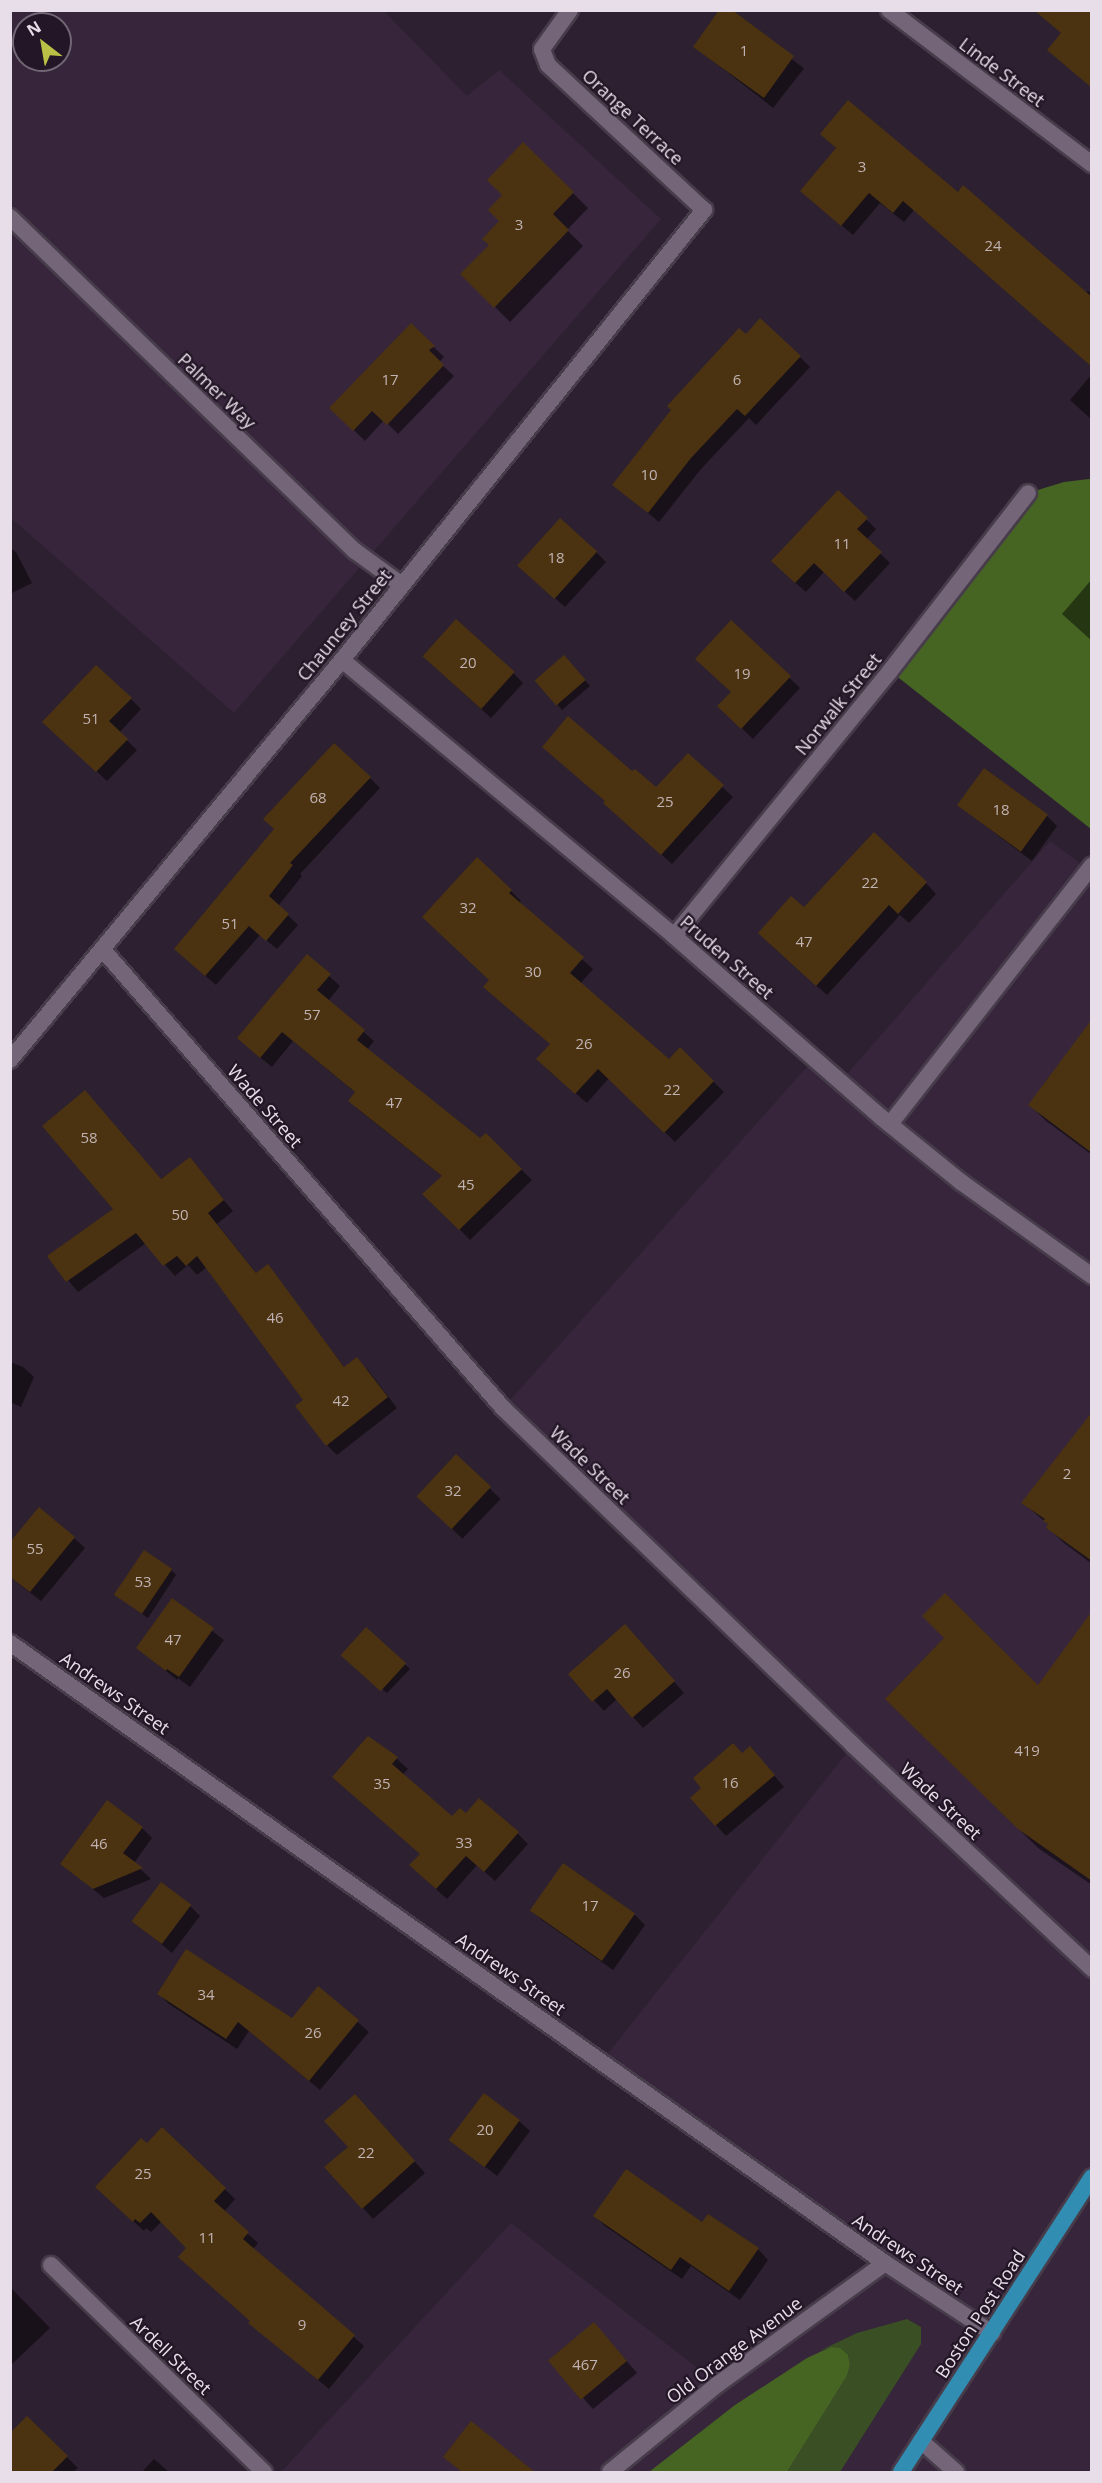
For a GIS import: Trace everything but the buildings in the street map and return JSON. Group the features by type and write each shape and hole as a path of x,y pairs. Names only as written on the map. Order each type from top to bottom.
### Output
{"main road":[{"name":"Boston Post Road","path":"901,2472 1092,2177"}],"street":[{"name":"Orange Terrace","path":"570,10 542,49 548,65 704,210"},
{"name":"Linde Street","path":"889,10 1092,164"},
{"name":"Chauncey Street","path":"10,1060 342,660 704,210"},
{"name":"Palmer Way","path":"10,218 355,551 402,585"},
{"name":"Norwalk Street","path":"675,936 890,671 1028,493"},
{"name":"Pruden Street","path":"342,660 675,936 891,1124 962,1182 1092,1276"},
{"path":"891,1124 1092,865"},
{"name":"Wade Street","path":"103,950 503,1408 853,1745 1092,1969"},
{"name":"Andrews Street","path":"10,1643 885,2263 992,2333"},
{"name":"Old Orange Avenue","path":"610,2472 718,2384 885,2263"},
{"name":"Ardell Street","path":"51,2265 264,2472"},
{"path":"921,2441 956,2472"}],"shaded area":[{"path":"11,11 384,11 467,96 499,70 661,219 234,713 11,518"},
{"path":"1050,841 1092,872 1091,2472 281,2472 511,2223 718,2384 884,2264 601,2062 853,1745 503,1408 814,1059 840,1082"}],"green space":[{"path":"1091,480 1091,829 890,671 1028,493 1064,482"},
{"path":"907,2319 921,2327 921,2344 840,2472 787,2472 847,2376 850,2365 848,2355 831,2347 819,2351 857,2333"},
{"path":"831,2347 840,2348 848,2355 850,2365 847,2376 787,2472 649,2472 735,2405 807,2358"}]}
